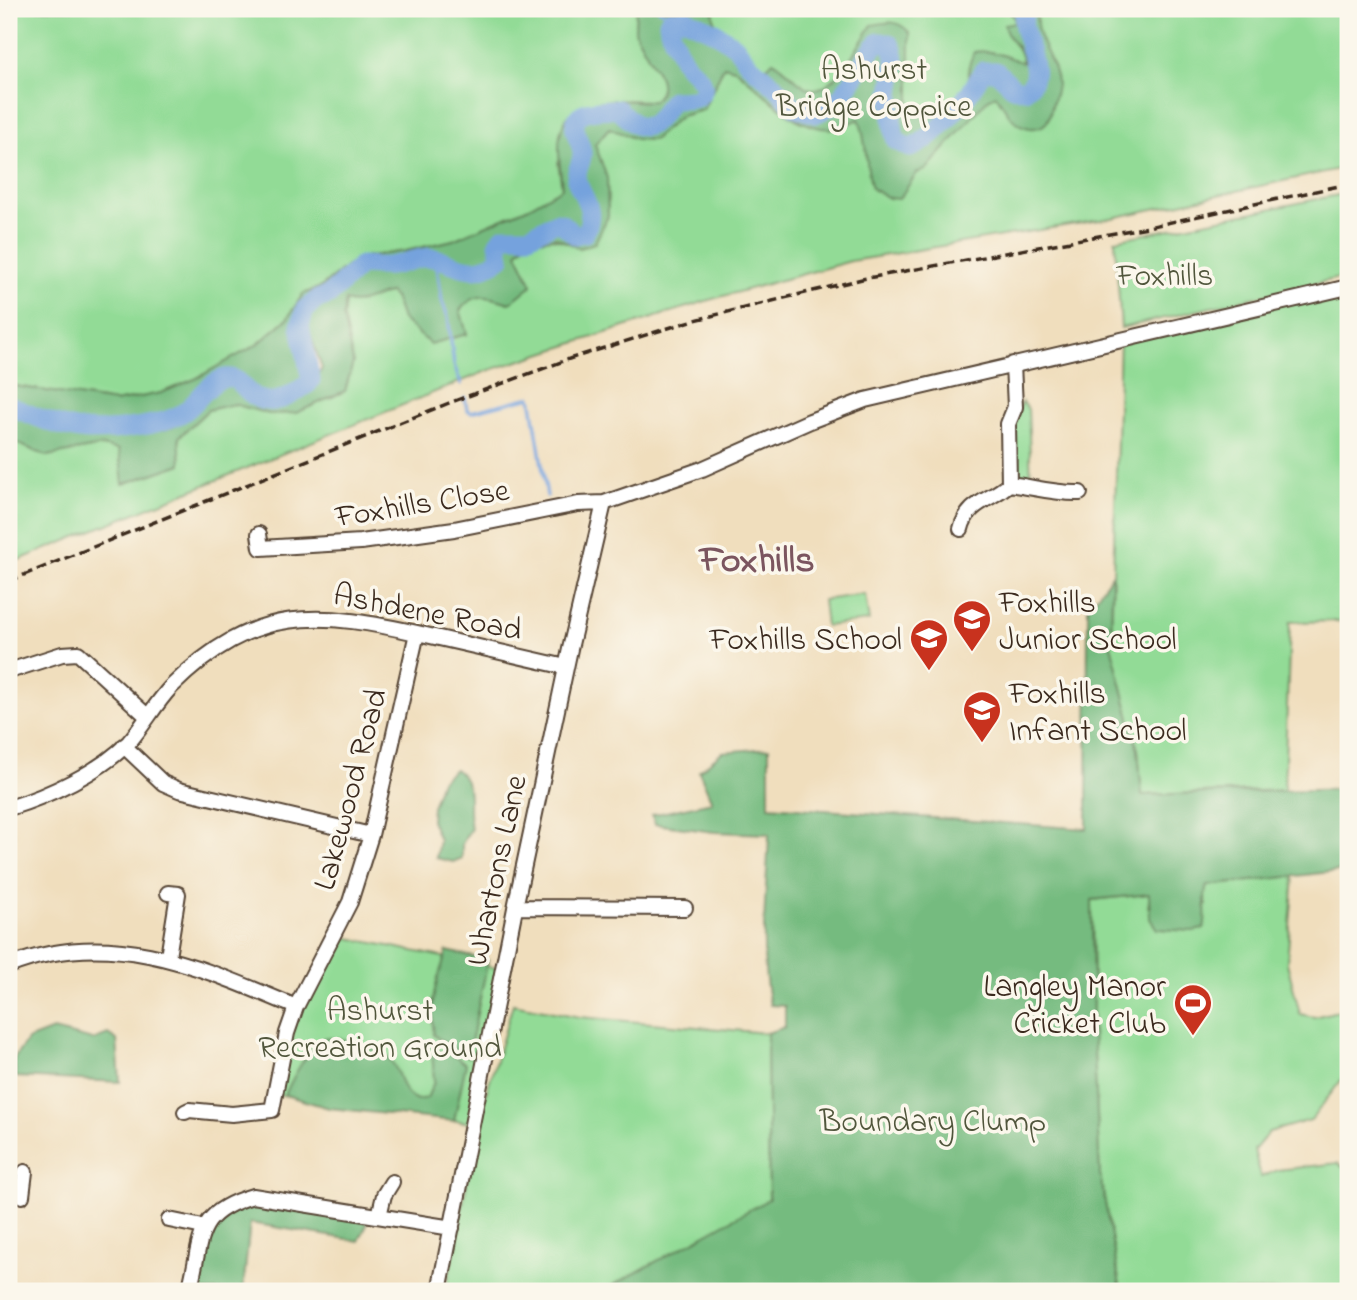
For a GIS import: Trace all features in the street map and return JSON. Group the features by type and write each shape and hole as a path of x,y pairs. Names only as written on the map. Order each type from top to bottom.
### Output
{"street":[{"path":"604,503 702,469 863,400 1348,286"},
{"path":"961,529 964,516 971,509 1001,492 1009,484 1008,424 1015,407 1013,364"},
{"path":"1009,484 1037,487 1058,494 1080,494"},
{"name":"Foxhills Close","path":"259,534 261,548 361,542 454,529 578,504 604,503"},
{"name":"Whartons Lane","path":"439,1291 515,906 604,503"},
{"name":"Ashdene Road","path":"9,808 59,789 97,766 124,746 170,689 197,664 237,637 265,626 293,620 359,620 566,667"},
{"name":"Lakewood Road","path":"184,1112 189,1110 232,1114 272,1110 286,1033 296,1007 350,902 371,835 418,633"},
{"path":"9,670 62,654 78,653 148,717"},
{"path":"124,746 163,783 179,790 371,835"},
{"path":"167,957 177,894"},
{"path":"515,906 685,908"},
{"path":"9,966 28,958 72,950 130,952 167,957 217,974 296,1007"},
{"path":"379,1216 384,1195 391,1182"},
{"path":"189,1291 203,1227 215,1212 230,1202 253,1196 452,1228"},
{"path":"169,1220 203,1227"}],"green space":[{"path":"9,9 636,9 635,32 660,78 661,88 653,101 627,100 558,162 562,188 529,207 453,240 406,251 357,258 321,287 303,294 287,319 258,344 195,379 161,393 115,402 9,385"},
{"name":"Ashurst Bridge Coppice","path":"636,9 713,9 715,27 764,70 773,61 804,86 817,89 836,77 872,25 897,24 910,33 910,106 917,113 948,105 968,87 969,65 974,52 994,53 1023,63 1004,24 1016,22 1008,9 1105,9 1090,14 1044,10 1037,15 1041,41 1053,65 1057,82 1050,114 1044,125 1035,128 1021,126 1011,118 996,95 988,99 926,170 917,173 899,199 889,198 872,189 859,119 833,129 805,123 780,108 735,69 724,66 703,110 681,116 653,140 636,139 609,128 595,144 607,178 608,216 595,243 580,248 555,237 525,243 517,253 532,285 510,303 477,297 466,304 460,310 467,334 430,344 402,319 390,293 362,302 345,301 343,317 353,362 345,391 296,413 269,414 234,404 208,410 179,437 181,464 123,484 119,450 102,446 47,456 9,440 9,385 115,402 161,393 195,379 258,344 287,319 303,294 321,287 357,258 406,251 453,240 529,207 562,188 559,139 568,116 594,102 653,101 660,93 660,78 635,32","holes":["429,254 437,256 436,262 425,260 383,270 362,268 355,272 329,301 317,306 309,316 307,325 322,368 310,388 294,401 274,406 263,404 229,383 213,391 173,427 155,431 123,432 124,427 156,422 179,413 222,374 259,395 275,396 291,390 301,384 308,371 298,338 297,324 301,310 311,293 327,294 356,264 386,264"]},
{"path":"713,9 1016,9 1036,80 1041,68 1026,31 1029,9 1348,9 1348,167 1112,218 851,261 709,300 487,371 9,564 9,440 47,456 102,446 119,450 124,484 181,464 179,437 208,410 234,404 269,414 296,413 345,391 353,362 343,317 345,301 362,302 390,293 402,319 430,344 467,334 460,310 471,300 483,297 510,303 532,285 517,253 524,246 539,238 555,239 580,248 595,242 608,216 607,179 595,144 609,128 636,139 653,140 681,116 703,110 724,66 735,69 802,122 822,121 858,105 877,109 883,138 897,155 900,140 893,110 899,54 888,38 874,38 854,81 838,97 814,112 800,108 772,76 752,62 715,27","holes":["982,75 975,94 963,113 943,124 929,140 909,152 902,146"]},
{"name":"Foxhills","path":"1348,193 1348,276 1121,328 1115,240"},
{"path":"1348,287 1348,621 1290,622 1284,790 1142,795 1138,750 1111,645 1120,340"},
{"path":"1023,402 1028,409 1031,481 1018,472 1013,461 1015,424"},
{"name":"Boundary Clump","path":"1112,575 1111,645 1138,750 1142,795 1348,789 1348,870 1207,886 1204,929 1192,931 1157,929 1150,919 1149,894 1092,900 1093,1031 1100,1175 1121,1291 603,1291 769,1199 767,1033 785,1027 785,1006 770,1005 764,963 769,834 714,832 655,824 652,815 712,802 699,771 722,752 769,748 769,806 1087,829 1088,608"},
{"path":"865,594 869,621 826,626 823,600"},
{"path":"455,769 462,775 468,789 471,828 462,844 462,858 453,862 436,858 439,840 431,820 432,807 441,780"},
{"path":"1294,876 1287,963 1300,1014 1314,1017 1342,1010 1348,1047 1348,1071 1311,1120 1269,1132 1254,1150 1261,1177 1277,1170 1338,1163 1348,1172 1348,1291 1121,1291 1100,1176 1093,1031 1092,900 1150,894 1148,907 1207,905 1204,894 1207,886"},
{"name":"Ashurst Recreation Ground","path":"334,935 502,969 473,1123 275,1094 287,1033"},
{"path":"447,951 488,960 468,1057 434,1035 433,1001"},
{"path":"513,1004 580,1017 767,1033 769,1200 603,1291 446,1291 481,1110"},
{"path":"53,1030 93,1040 108,1034 117,1040 120,1082 16,1077 14,1059 27,1040"},
{"path":"324,1038 352,1042 381,1052 394,1065 407,1094 417,1100 427,1098 434,1082 432,1049 455,1056 466,1064 454,1121 329,1108 285,1095 306,1057"},
{"path":"252,1204 305,1210 368,1222 359,1241 250,1223 243,1291 198,1291 212,1226 230,1210"}],"waterway":[{"path":"659,9 671,19"},
{"path":"9,406 62,426 80,430 104,430 149,425 175,417 189,408 214,383 225,378 237,381 257,398 265,401 279,400 296,392 311,380 300,326 305,309 329,295 361,265 389,266 432,258 468,269 478,269 501,258 498,242 504,236 529,236 556,222 575,235 585,233 590,217 588,204 576,179 582,156 575,130 578,117 589,111 618,109 636,125 648,126 657,120 672,100 694,99 702,92 702,83 681,56 669,29 668,22 671,19 686,19 715,32 736,47 749,64 795,107 815,114 826,109 843,94 879,42 889,43 895,62 891,97 896,141 910,148 931,136 941,126 961,104 983,71 996,71 1014,88 1025,90 1032,82 1034,63 1024,29 1026,9"},
{"path":"436,259 442,301 448,317 454,365 461,384"},
{"path":"465,398 467,410 471,412 531,397 547,496"}],"railway":[{"path":"9,581 449,403 572,358 691,321 862,279 1148,227 1348,184"}],"place":[{"name":"Foxhills Junior School","path":"972,653"},
{"name":"Foxhills School","path":"929,672"},
{"name":"Foxhills Infant School","path":"982,744"},
{"name":"Langley Manor Cricket Club","path":"1193,1037"}],"district":[{"name":"Foxhills","path":"757,558"}]}
